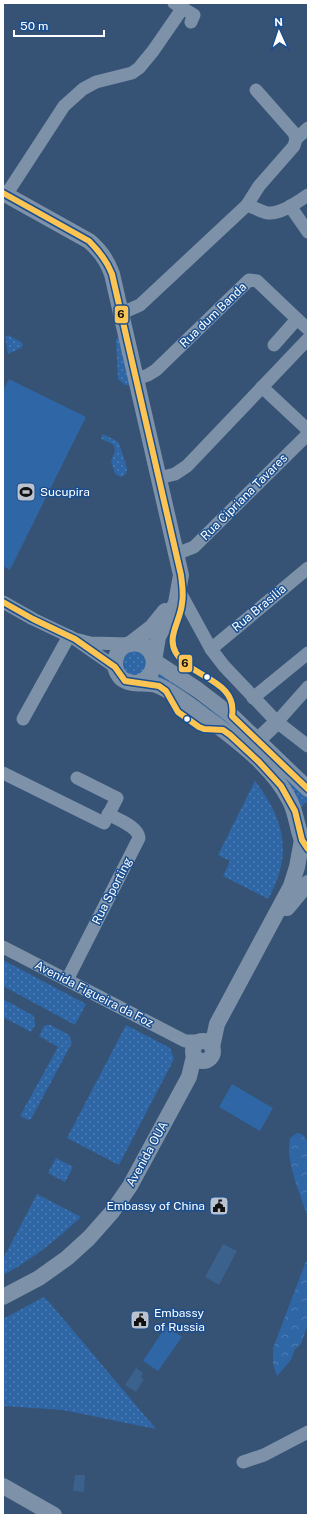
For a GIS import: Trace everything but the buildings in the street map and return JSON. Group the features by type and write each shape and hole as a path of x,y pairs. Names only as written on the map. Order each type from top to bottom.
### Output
{"street":[{"path":"137,683 148,678 154,667 158,637 176,603 181,575 122,313 109,266 95,246 82,237 5,194 57,115 72,97 82,89 96,82 112,76 132,73 139,68 153,51 178,6 192,19"},
{"path":"256,90 294,133 296,139"},
{"path":"122,313 140,306 248,205 259,186 294,146 296,139 308,128"},
{"path":"248,205 268,213 279,211 308,195"},
{"path":"290,206 308,232"},
{"name":"Rua dum Banda","path":"137,379 156,370 246,281 249,280 257,281 308,329"},
{"path":"274,345 297,319"},
{"path":"159,478 174,474 187,466 308,339"},
{"path":"262,387 308,430"},
{"name":"Rua Cipriana Tavares","path":"176,554 194,547 308,434"},
{"name":"Rua Brasilia","path":"211,649 308,568"},
{"path":"115,667 116,655 125,646 130,644 152,627 161,617 170,601 181,575"},
{"path":"182,596 211,649 224,666 253,698 278,722 308,746"},
{"path":"3,602 72,638 115,667 121,677 131,683 159,686 230,735 276,779 290,801 303,841"},
{"path":"72,638 90,643 130,644 143,646 152,654 154,660 227,712 308,789"},
{"path":"23,719 72,638"},
{"path":"253,698 308,652"},
{"path":"258,740 278,722 308,687"},
{"path":"3,773 104,823 117,798 77,778"},
{"name":"Rua Sporting","path":"67,980 139,838 135,829 108,814"},
{"name":"Avenida OUA","path":"3,1297 39,1278 68,1258 89,1238 112,1212 130,1186 189,1077 198,1048 217,1024 272,924 291,886 303,841 302,821 308,814"},
{"name":"Avenida OUA","path":"272,924 308,883"},
{"name":"Avenida Figueira da Foz","path":"3,947 198,1048"},
{"path":"243,1462 264,1455 308,1432"},
{"path":"3,1486 54,1515"}],"green space":[{"path":"8,335 21,342 23,345 21,348 8,354 5,337"},
{"path":"119,335 130,385 125,385 118,379 116,340"},
{"name":"Sucupira","path":"9,379 86,417 10,570 3,566 3,391"},
{"path":"103,434 119,443 127,468 126,474 121,477 115,474 111,461 115,451 114,446 111,443 101,439"},
{"path":"137,651 145,655 147,668 136,676 128,674 122,667 123,658 129,652"},
{"path":"160,674 232,725 230,728 157,679"},
{"path":"245,736 308,796 308,800 300,808"},
{"path":"255,781 273,810 279,824 282,838 283,853 281,867 276,883 268,899 223,876 230,861 218,855"},
{"path":"3,960 86,1004 75,1025 3,986"},
{"path":"3,999 34,1016 35,1025 31,1032 3,1017"},
{"path":"51,1025 69,1035 72,1043 31,1119 28,1120 20,1116 58,1047 39,1036 44,1026"},
{"path":"126,1025 170,1048 174,1059 119,1165 67,1138"},
{"path":"232,1084 273,1108 260,1131 219,1107"},
{"path":"297,1133 302,1134 308,1142 308,1218 294,1178 290,1157 290,1138"},
{"path":"56,1158 73,1167 65,1182 48,1173"},
{"path":"37,1194 81,1217 44,1249 3,1275 3,1259"},
{"path":"308,1256 308,1324 301,1344 295,1349 291,1360 277,1376 273,1364 273,1348"},
{"path":"44,1297 156,1429 63,1410 3,1406 3,1319"},
{"path":"166,1326 182,1337 158,1371 143,1361"}],"shaded area":[{"path":"223,1244 237,1251 219,1285 205,1277"},
{"path":"136,1368 143,1373 141,1377 144,1379 136,1392 125,1385"},
{"path":"75,1475 85,1475 84,1492 73,1491"}],"transit line":[{"name":"6","path":"3,193 89,241 108,265 112,274 181,575 183,600 173,635 173,647 183,661 212,680 228,694 232,704 232,716 308,789"},
{"name":"6","path":"3,602 33,619 75,639 115,667 125,681 159,686 166,691 178,712 199,727 204,729 223,730 230,735 259,762 281,786 295,811 302,840 308,849"}],"place":[{"name":"Sucupira","path":"26,492"},
{"name":"Embassy of China","path":"219,1206"},
{"name":"Embassy of Russia","path":"140,1320"}]}
